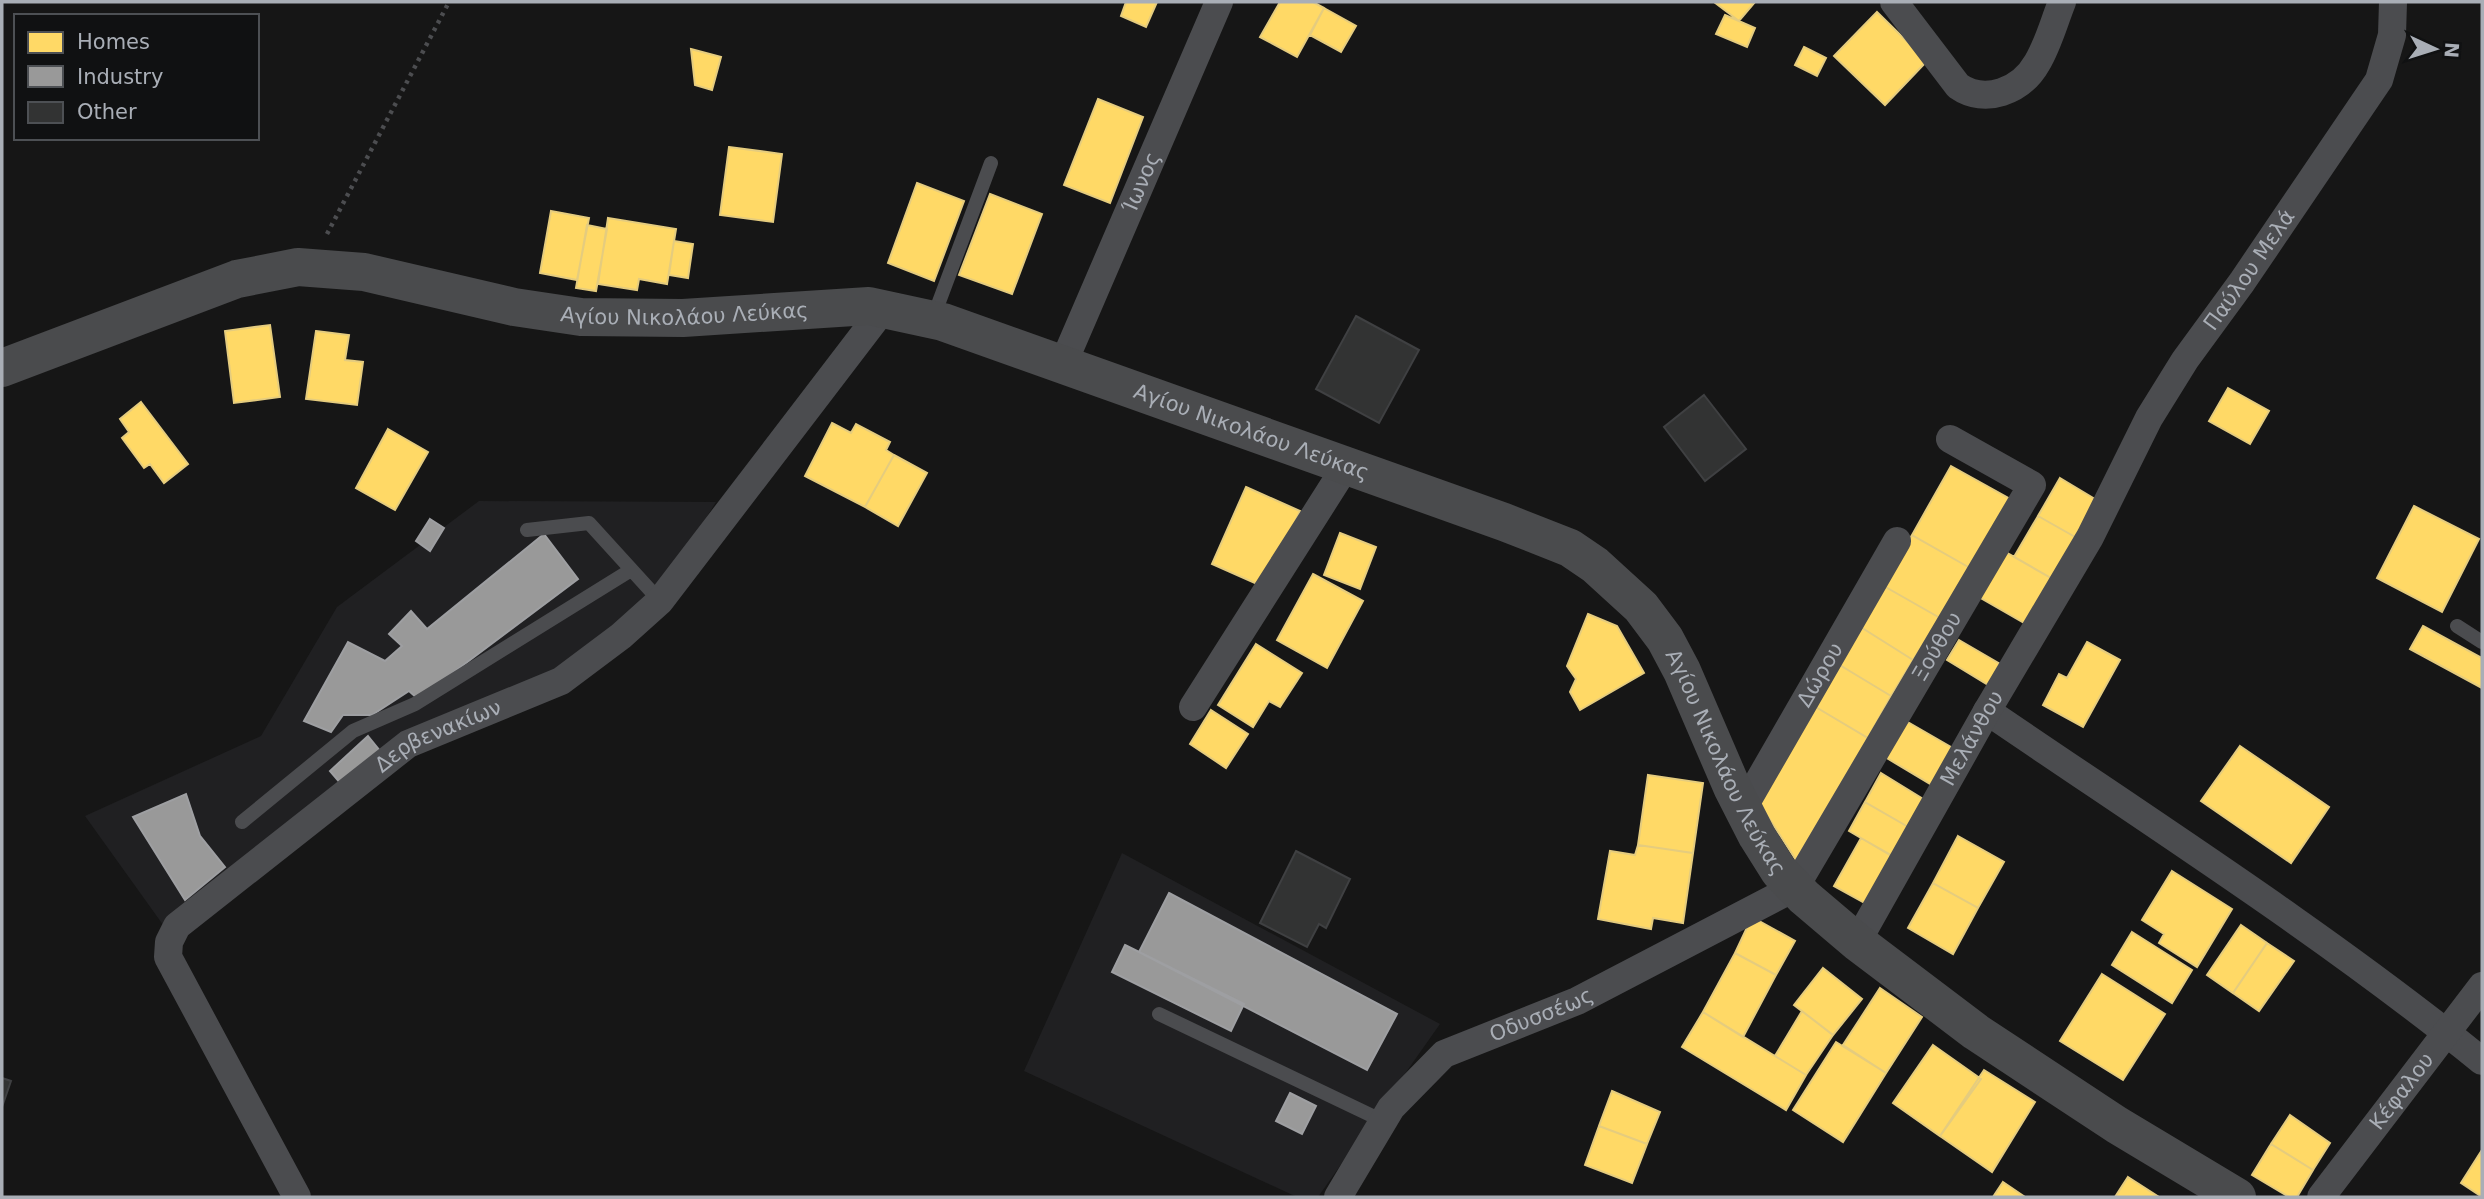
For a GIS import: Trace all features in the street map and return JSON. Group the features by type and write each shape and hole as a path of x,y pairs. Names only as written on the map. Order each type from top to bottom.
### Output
{"main road":[{"name":"Αγίου Νικολάου Λεύκας","path":"2,368 237,279 310,267 364,272 514,307 581,317 649,319 849,307 884,308 932,319 1063,364 1570,548 1623,588 1665,639 1742,810 1769,856 1794,887 1857,942 2018,1061 2237,1197"}],"street":[{"name":"Ίωνος","path":"1063,364 1219,2"},
{"path":"1895,2 1947,74 1968,93 2003,93 2024,79 2037,64 2062,2"},
{"name":"Παύλου Μελά","path":"2090,537 2149,418 2178,370 2242,282 2379,80 2392,34 2393,2"},
{"name":"Δερβενακίων","path":"297,1197 168,957 169,942 177,926 408,744 561,681 621,636 660,601 884,308"},
{"name":"Ξούθου","path":"1794,887 2032,485 1950,439"},
{"path":"1193,707 1346,466"},
{"name":"Μελάνθου","path":"1857,942 1987,711 2090,537"},
{"name":"Δώρου","path":"1742,810 1897,541"},
{"path":"1987,711 2282,913 2482,1061"},
{"name":"Οδυσσέως","path":"1338,1197 1391,1108 1444,1054 1577,1001 1794,887"},
{"name":"Κέφαλου","path":"2321,1197 2482,986"}],"lane":[{"path":"932,319 991,163"},
{"path":"527,530 589,523 660,601"},
{"path":"242,822 353,731 415,704 631,570"},
{"path":"2457,626 2482,642"},
{"path":"1159,1014 1383,1121"}],"path":[{"path":"310,267 449,2"}],"shaded area":[{"path":"479,501 716,502 654,602 554,682 409,740 166,929 85,816 261,736 337,607"},
{"path":"1122,853 1440,1024 1318,1197 1297,1197 1024,1071"}],"building: Homes":[{"path":"1126,2 1157,2 1146,27 1121,16"},
{"path":"1280,2 1313,2 1324,8 1297,57 1260,37"},
{"path":"1714,2 1755,2 1739,21"},
{"path":"1324,8 1356,26 1341,52 1310,35"},
{"path":"1877,12 1927,61 1885,105 1834,56"},
{"path":"1725,15 1755,28 1747,47 1716,34"},
{"path":"1804,47 1826,58 1817,76 1795,65"},
{"path":"691,49 721,57 712,90 695,85"},
{"path":"1098,99 1143,117 1110,203 1064,185"},
{"path":"729,147 782,154 773,222 720,215"},
{"path":"917,183 964,201 934,281 888,263"},
{"path":"990,194 1042,214 1012,294 959,275"},
{"path":"551,211 589,218 577,280 540,273"},
{"path":"608,218 676,229 667,284 639,279 637,290 598,284"},
{"path":"587,225 607,229 596,291 576,288"},
{"path":"674,241 693,244 688,278 669,275"},
{"path":"270,325 280,397 234,403 225,331"},
{"path":"316,331 349,335 345,360 363,362 357,405 306,399"},
{"path":"2228,388 2269,411 2250,444 2209,421"},
{"path":"141,402 188,464 164,483 150,464 144,468 122,438 129,432 120,419"},
{"path":"832,423 851,433 856,424 890,442 886,450 894,455 865,507 805,476"},
{"path":"388,429 428,452 395,510 356,488"},
{"path":"894,455 927,473 898,526 865,507"},
{"path":"1951,466 2010,499 1970,568 1912,535"},
{"path":"2060,478 2105,505 2084,542 2038,516"},
{"path":"1246,487 1300,511 1266,588 1212,564"},
{"path":"2414,506 2479,539 2442,612 2377,578"},
{"path":"2038,516 2084,542 2058,582 2014,557"},
{"path":"1340,533 1376,547 1360,589 1324,575"},
{"path":"1912,535 1970,568 1940,618 1882,585"},
{"path":"2004,551 2058,582 2031,627 1977,596"},
{"path":"1313,574 1363,601 1327,668 1277,640"},
{"path":"1882,585 1940,618 1913,660 1859,626"},
{"path":"1588,614 1617,626 1644,673 1580,710 1570,692 1576,679 1567,666"},
{"path":"1859,626 1913,660 1891,696 1838,664"},
{"path":"2423,626 2482,658 2482,688 2410,649"},
{"path":"1959,640 2002,665 1990,686 1947,660"},
{"path":"2087,642 2120,660 2083,727 2043,705 2059,674 2067,678"},
{"path":"1256,644 1302,673 1280,707 1269,701 1253,727 1218,705"},
{"path":"1838,664 1891,696 1868,738 1814,706"},
{"path":"1814,706 1868,738 1796,860 1759,803"},
{"path":"1211,710 1248,734 1226,768 1190,744"},
{"path":"1906,721 1958,751 1937,788 1885,757"},
{"path":"2240,746 2329,807 2291,863 2201,801"},
{"path":"1881,773 1933,805 1917,832 1865,802"},
{"path":"1648,775 1703,783 1693,853 1638,845"},
{"path":"1865,802 1917,832 1900,861 1849,831"},
{"path":"1958,836 2004,862 1978,908 1933,883"},
{"path":"1861,838 1896,858 1870,906 1834,886"},
{"path":"1638,845 1693,853 1683,923 1653,918 1651,929 1598,919 1610,851 1635,855"},
{"path":"2172,871 2232,909 2197,967 2159,943 2164,934 2142,920"},
{"path":"1933,883 1978,908 1953,954 1908,928"},
{"path":"1752,917 1795,941 1776,975 1735,953"},
{"path":"2241,925 2267,943 2233,993 2207,975"},
{"path":"2132,932 2192,970 2172,1003 2112,965"},
{"path":"2267,943 2294,961 2259,1011 2233,993"},
{"path":"1735,953 1776,975 1743,1037 1703,1012"},
{"path":"1823,968 1862,999 1833,1035 1794,1005"},
{"path":"2102,974 2165,1014 2123,1080 2060,1041"},
{"path":"1880,988 1922,1017 1886,1073 1843,1045"},
{"path":"1802,1011 1833,1035 1806,1075 1775,1056"},
{"path":"1703,1012 1806,1075 1786,1110 1682,1047"},
{"path":"1836,1042 1886,1073 1843,1142 1793,1110"},
{"path":"1933,1045 1981,1079 1940,1136 1893,1103"},
{"path":"1984,1070 2035,1102 1992,1172 1940,1136"},
{"path":"1612,1091 1660,1112 1647,1144 1599,1126"},
{"path":"2290,1115 2330,1143 2313,1170 2271,1144"},
{"path":"1599,1126 1647,1144 1632,1183 1585,1165"},
{"path":"2271,1144 2313,1170 2297,1197 2289,1197 2252,1175"},
{"path":"2482,1150 2482,1197 2461,1183"},
{"path":"2128,1177 2159,1197 2115,1197"},
{"path":"2003,1182 2025,1197 1993,1197"}],"building: Industry":[{"path":"430,519 444,528 430,551 416,541"},
{"path":"544,534 578,579 418,699 409,691 372,715 343,715 331,732 304,721 348,642 385,661 402,646 389,634 411,611 427,629"},
{"path":"368,736 380,751 342,785 330,771"},
{"path":"186,794 200,836 225,867 185,900 133,817"},
{"path":"1169,893 1397,1014 1367,1070 1139,952"},
{"path":"1125,945 1244,1004 1231,1031 1112,972"},
{"path":"1290,1093 1316,1106 1302,1134 1276,1121"}],"building: Other":[{"path":"1356,316 1419,350 1379,423 1316,389"},
{"path":"1704,395 1746,449 1705,481 1664,427"},
{"path":"1296,851 1350,879 1326,928 1319,924 1307,947 1260,923"},
{"path":"2,1078 11,1081 2,1107"}]}
